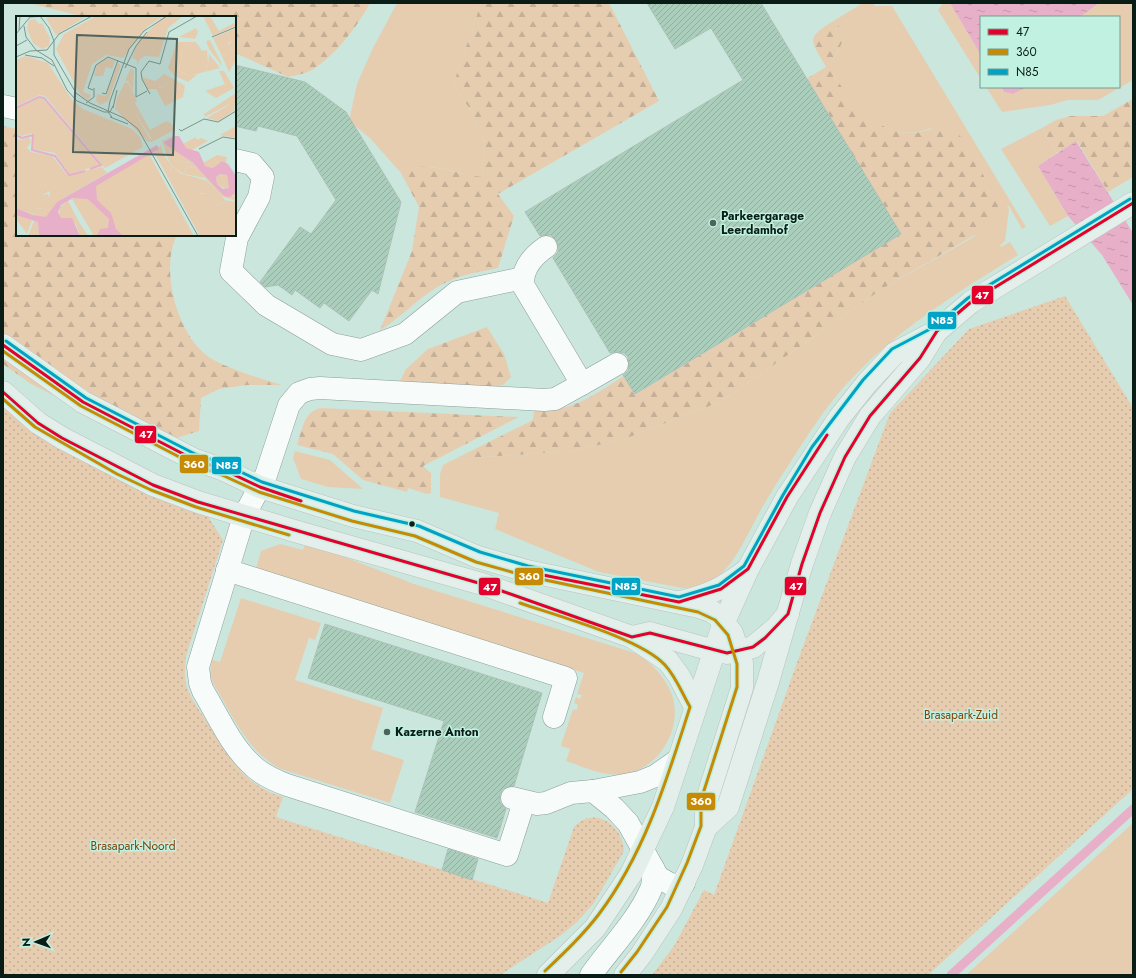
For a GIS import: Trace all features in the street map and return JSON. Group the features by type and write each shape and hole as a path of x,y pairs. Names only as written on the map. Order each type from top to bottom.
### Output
{"main road":[{"path":"548,975 575,949 606,914 624,887 649,859 663,807 724,622 748,569 787,497 812,457 867,383 895,353 937,331 971,302 1133,203"},
{"path":"706,827 728,807 802,564 820,513 845,457 870,416 920,358 937,331"},
{"path":"3,345 83,402 193,458 224,470 260,487 295,499 391,526 417,531 478,557 527,571 679,602 711,611 724,622 732,633 739,652 742,663 742,688 706,802 706,827 684,883 655,935 625,975"},
{"path":"3,392 38,423 119,469 152,485 244,516 482,584 632,637 668,661 682,682 695,707"},
{"path":"679,602 702,597 721,589 748,569"},
{"path":"632,637 650,633 715,651 727,653 739,652 753,648 776,628 788,614"}],"street":[{"path":"3,106 16,109"},
{"path":"236,160 252,164 263,177 259,197 237,238 231,271 266,305 332,344 361,350 405,334 456,292 523,278"},
{"path":"546,247 530,260 523,278 526,292 582,384"},
{"path":"617,364 555,399 544,400 320,388 310,389 299,393 289,405 274,453 260,487 244,516 226,570 198,668 200,684 234,742 250,764 270,778 287,785 507,855 517,800 537,804 571,793 593,791 640,782 655,776 678,760"},
{"path":"226,570 566,678 554,717"},
{"path":"593,791 614,808 628,823 658,877 663,882 672,885 684,883"},
{"path":"591,975 629,926 651,889 653,881 649,859"}],"green space":[{"path":"28,3 370,3 352,31 329,57 312,70 288,77 236,53 236,16 81,16"},
{"path":"397,3 481,3 453,85 472,112 485,143 482,178 441,168 430,167 410,169 401,173 370,138 349,121 357,84 373,48"},
{"path":"481,3 609,3 659,101 498,194 514,216 498,268 459,277 447,282 429,292 397,319 380,330 412,251 419,207 401,173 410,169 430,167 482,177 485,143 472,112 453,85"},
{"path":"863,3 872,3 875,6 892,6 1026,227 1022,229 1009,206 1007,207 1009,209 1005,241 1000,245 1001,247 1010,242 1018,255 948,299 926,315 883,349 843,388 820,417 806,438 762,508 736,556 719,575 709,582 696,587 682,588 599,572 495,529 499,513 440,497 440,474 443,465 455,459 574,451 627,438 717,403 882,289 977,235 931,128 914,133 896,131 878,124 858,109 835,76 833,63 842,44 843,33 835,20"},
{"path":"943,3 950,3 980,53 980,77 938,10"},
{"path":"1099,3 1133,3 1133,80 1120,87 1120,16 1081,16"},
{"path":"835,20 843,33 843,39 842,44 833,60 834,74 858,108 882,126 901,132 918,133 938,127 949,127 956,129 1000,203 980,235 973,236 882,289 717,403 627,438 574,451 455,459 533,420 534,410 560,409 571,406 592,396 624,376 636,394 901,234 806,79 826,67 816,50 813,39 819,31"},
{"path":"987,88 1001,88 1004,92 1013,94 1024,88 1119,88 1098,100 1068,100 1050,105 1002,112"},
{"path":"1133,99 1133,177 1108,192 1077,141 1057,153 1042,128 1056,120 1070,116 1103,116"},
{"path":"3,126 16,129 16,236 177,236 172,250 170,266 171,284 175,303 181,320 190,336 200,349 212,359 237,371 282,385 247,385 219,389 201,398 199,431 154,445 31,384 3,364"},
{"path":"1042,128 1057,153 1038,166 1068,216 1050,226 1001,149"},
{"name":"Brasapark-Zuid","path":"1065,296 1133,408 1133,789 928,975 652,975 674,946 704,890 714,895 798,660 890,413 969,329"},
{"path":"487,327 504,354 511,377 503,385 481,389 396,389 406,369 428,349"},
{"name":"Brasapark-Noord","path":"3,403 210,514 209,518 223,540 186,656 186,684 194,702 220,744 236,766 257,785 269,792 283,797 276,817 548,903 574,827 582,821 590,818 598,818 613,826 619,833 624,851 594,903 577,922 560,936 500,975 3,975"},
{"path":"321,408 519,417 423,466 431,473 431,493 427,494 408,488 407,492 363,480 333,454 297,445 302,427 307,417 315,410"},
{"path":"295,451 330,460 363,489 328,487 301,479 293,458"},
{"path":"306,542 414,584 638,654 657,670 670,690 674,703 675,717 672,731 666,744 658,755 648,764 636,771 623,774 616,775 601,773 566,761 570,749 561,746 573,709 577,710 578,705 574,703 576,697 580,699 582,695 577,694 584,673 256,569 261,551 280,544 303,550"},
{"path":"241,598 321,623 315,640 309,638 295,680 383,708 371,749 404,760 390,803 281,769 269,762 259,753 241,731 213,683 210,674 212,660 220,662"},
{"path":"1133,823 1133,975 966,975"}],"water":[{"path":"950,3 1099,3 1081,16 980,16 980,53"},
{"path":"1002,88 1024,88 1013,94 1004,92"},
{"path":"1076,141 1133,233 1133,305 1102,255 1068,216 1038,166"}],"building":[{"name":"Parkeergarage Leerdamhof","path":"647,3 761,3 901,234 635,394 623,375 628,371 628,357 624,353 610,353 553,258 558,252 556,240 551,235 540,236 525,212 743,80 711,28 675,49"},
{"path":"236,65 305,82 346,112 401,202 378,294 372,290 349,321 324,303 320,308 295,290 292,295 278,285 265,287 260,282 300,227 311,234 336,200 297,136 258,126 256,131 236,126"},
{"path":"325,624 542,693 514,786 503,789 500,795 500,802 506,809 497,838 415,812 444,721 308,678"},
{"path":"448,849 478,859 472,880 442,870"}],"waterway":[{"path":"951,975 1133,809"}],"transit line":[{"name":"N85","path":"6,341 86,398 195,454 226,465 262,482 354,511 419,526 480,552 528,566 679,597 719,585 744,566 783,495 812,447 863,380 892,349 934,327 968,298 1130,199"},
{"name":"47","path":"3,392 38,423 62,438 153,485 198,502 482,584 632,637 650,633 727,653 753,647 765,638 788,614 802,564 820,513 845,457 870,416 920,358 937,331 971,302 1133,203"},
{"name":"47","path":"3,345 83,402 193,459 224,470 260,487 301,501"},
{"name":"360","path":"3,351 81,406 191,463 259,492 352,521 415,536 476,562 526,576 698,612 715,620 728,635 737,664 737,687 701,800 701,826 687,863 667,907 637,952 621,972"},
{"name":"360","path":"3,399 35,427 117,474 151,490 196,507 289,535"},
{"name":"47","path":"528,572 679,602 721,589 748,569 787,497 827,435"},
{"name":"360","path":"520,603 576,621 618,637 653,655 669,670 690,707 673,761 653,815 629,866 615,891 593,922 545,971"}],"place":[{"name":"Parkeergarage Leerdamhof","path":"713,223"},
{"name":"Kazerne Anton","path":"387,732"}]}
